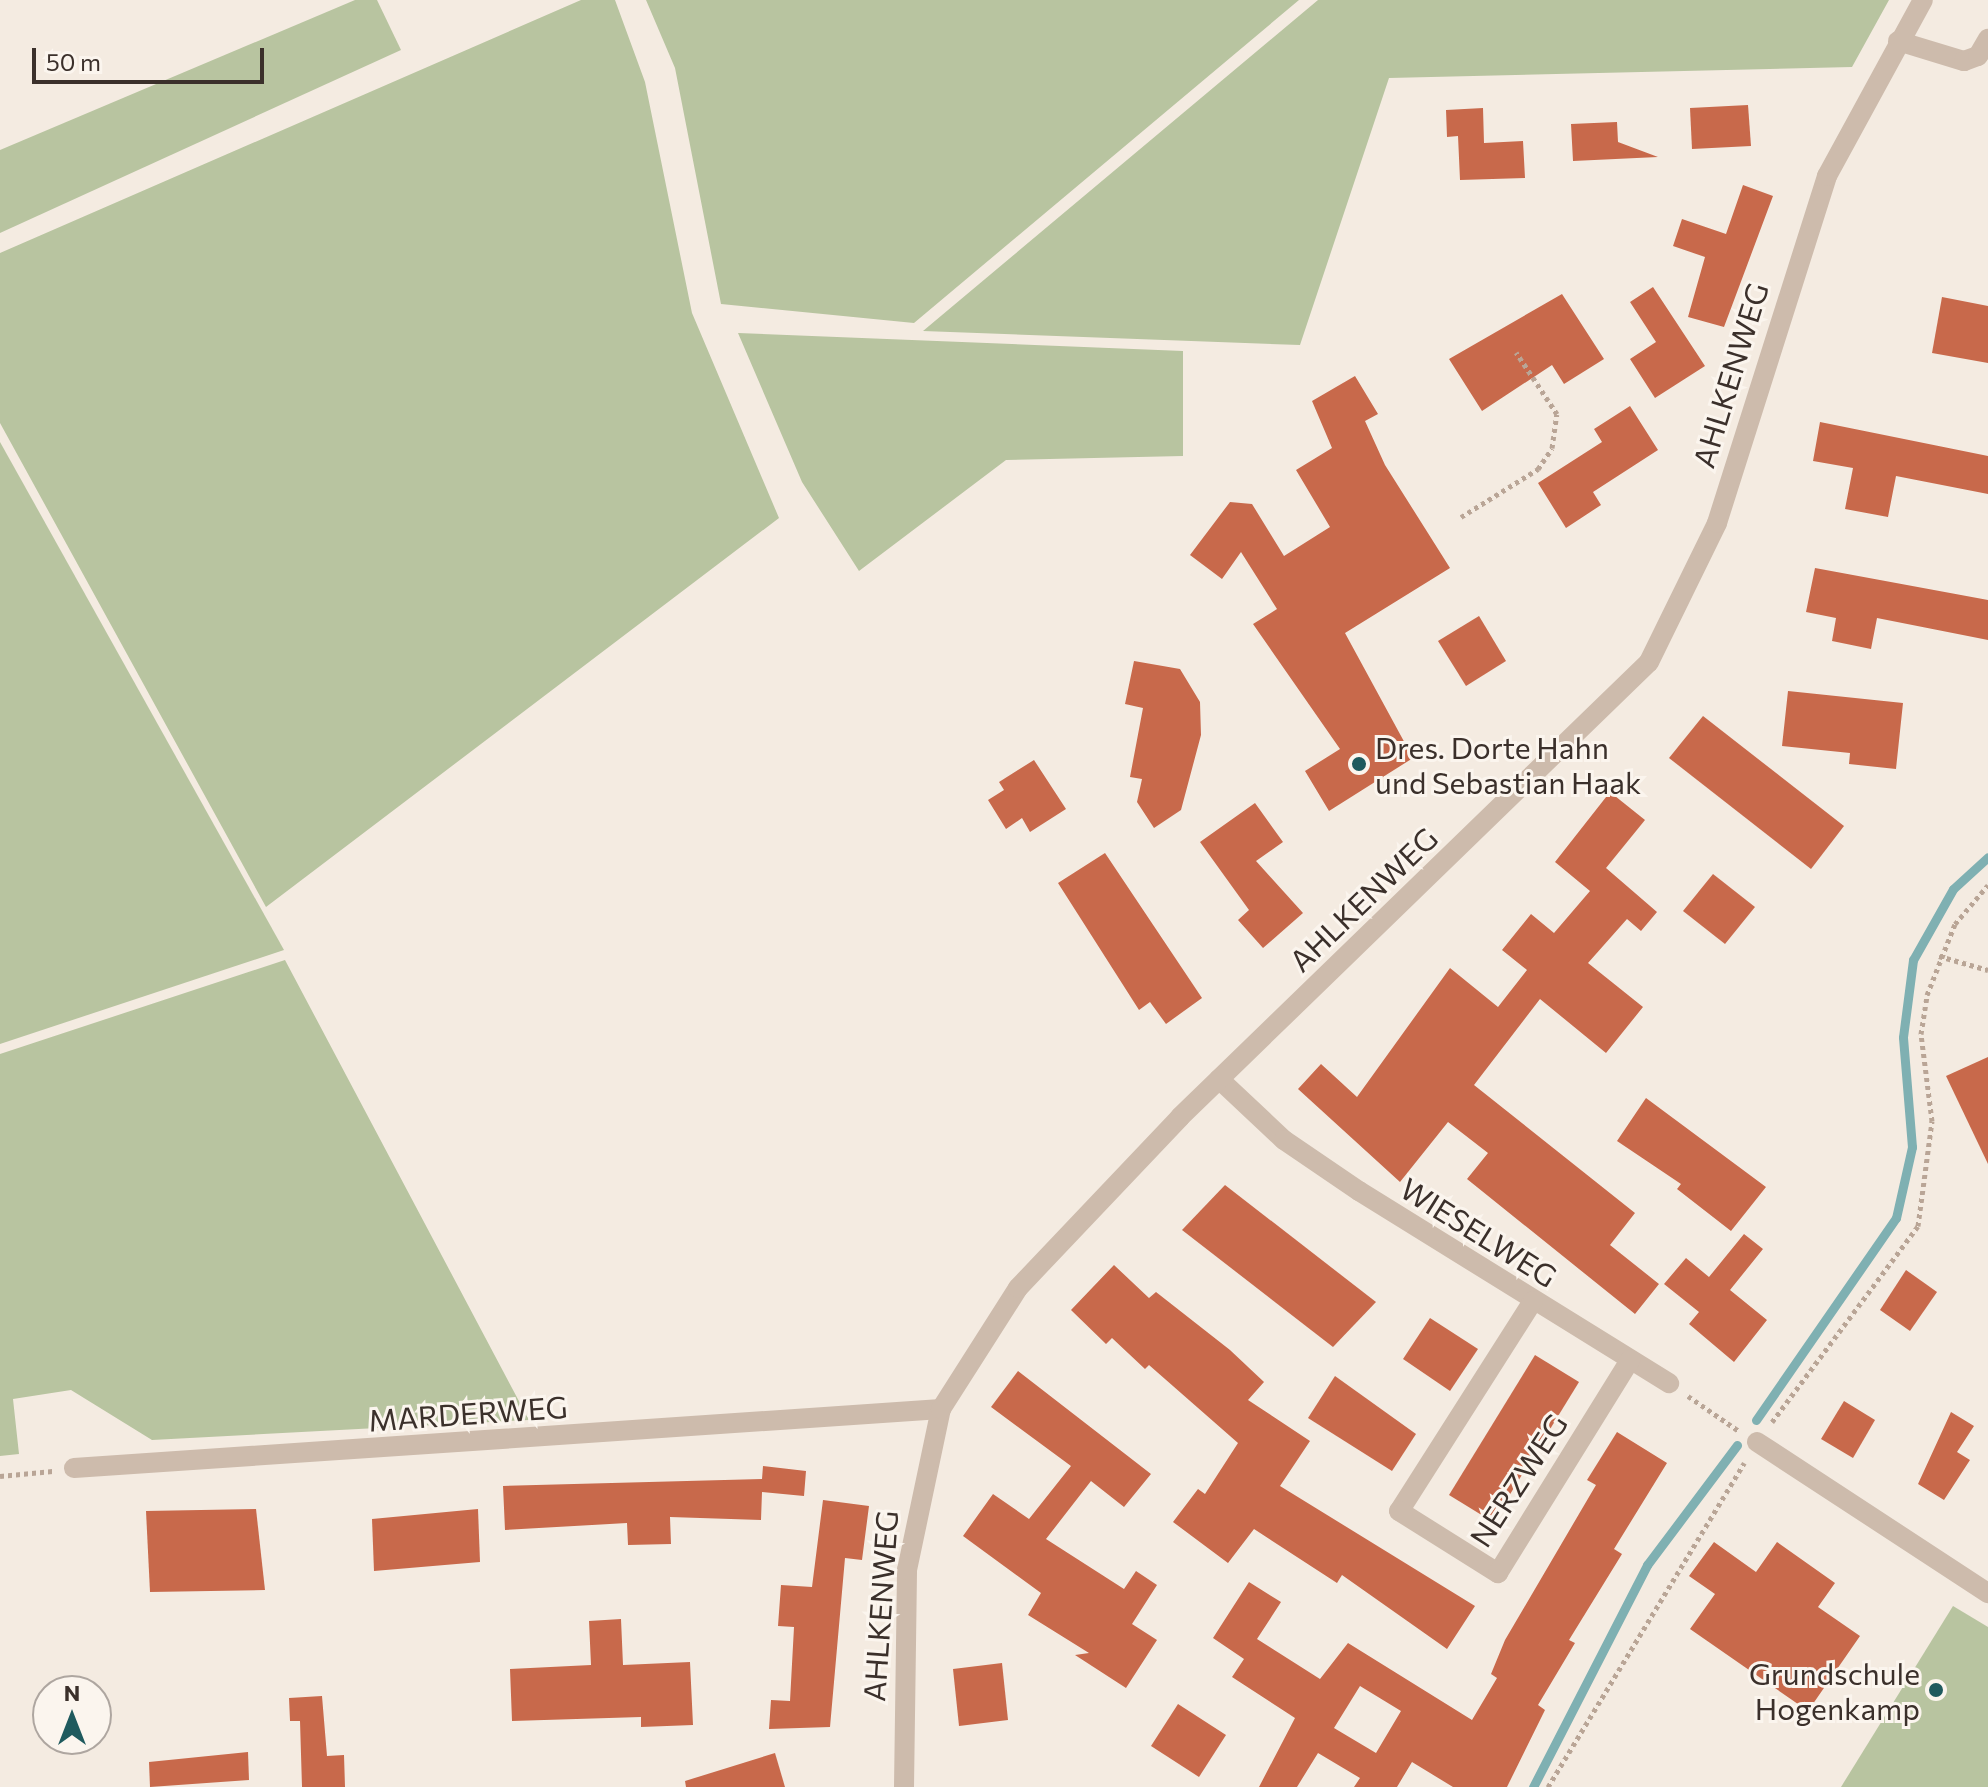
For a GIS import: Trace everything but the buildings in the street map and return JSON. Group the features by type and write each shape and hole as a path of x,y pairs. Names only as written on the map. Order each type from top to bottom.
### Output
{"street":[{"name":"AHLKENWEG","path":"904,1787 907,1570 941,1409 1018,1288 1219,1079 1649,662 1717,523 1827,176 1923,0"},
{"path":"1898,41 1964,61 1978,56 1988,39"},
{"name":"WIESELWEG","path":"1219,1079 1284,1140 1533,1301 1669,1383"},
{"name":"NERZWEG","path":"1533,1301 1399,1511 1498,1573 1630,1360"},
{"name":"MARDERWEG","path":"74,1468 941,1409"},
{"path":"1757,1442 1988,1593"}],"path":[{"path":"1461,517 1538,469 1552,448 1557,414 1516,352"},
{"path":"1548,1787 1757,1442 1918,1226 1932,1121 1921,1034 1939,956 1988,885"},
{"path":"1939,956 1988,970"},
{"path":"1669,1383 1720,1419"},
{"path":"0,1476 74,1468"}],"green space":[{"path":"355,0 377,0 401,50 0,233 0,150"},
{"path":"581,0 615,0 645,82 692,313 779,518 266,907 0,423 0,253"},
{"path":"646,0 1299,0 914,323 721,304 675,68"},
{"path":"1318,0 1889,0 1852,67 1389,78 1300,345 923,331"},
{"path":"738,333 1183,351 1183,456 1006,460 859,571 802,482"},
{"path":"0,442 284,950 0,1044"},
{"path":"285,960 529,1420 152,1440 71,1390 13,1399 19,1454 0,1456 0,1054"},
{"name":"Grundschule Hogenkamp","path":"1953,1606 1988,1627 1988,1787 1841,1787"}],"waterway":[{"path":"1756,1420 1896,1218 1912,1147 1903,1037 1913,960 1953,889 1988,857"},
{"path":"1533,1787 1647,1565 1737,1445"}],"place":[{"name":"Dres. Dorte Hahn und Sebastian Haak","path":"1359,764"},
{"name":"Grundschule Hogenkamp","path":"1936,1690"}]}
